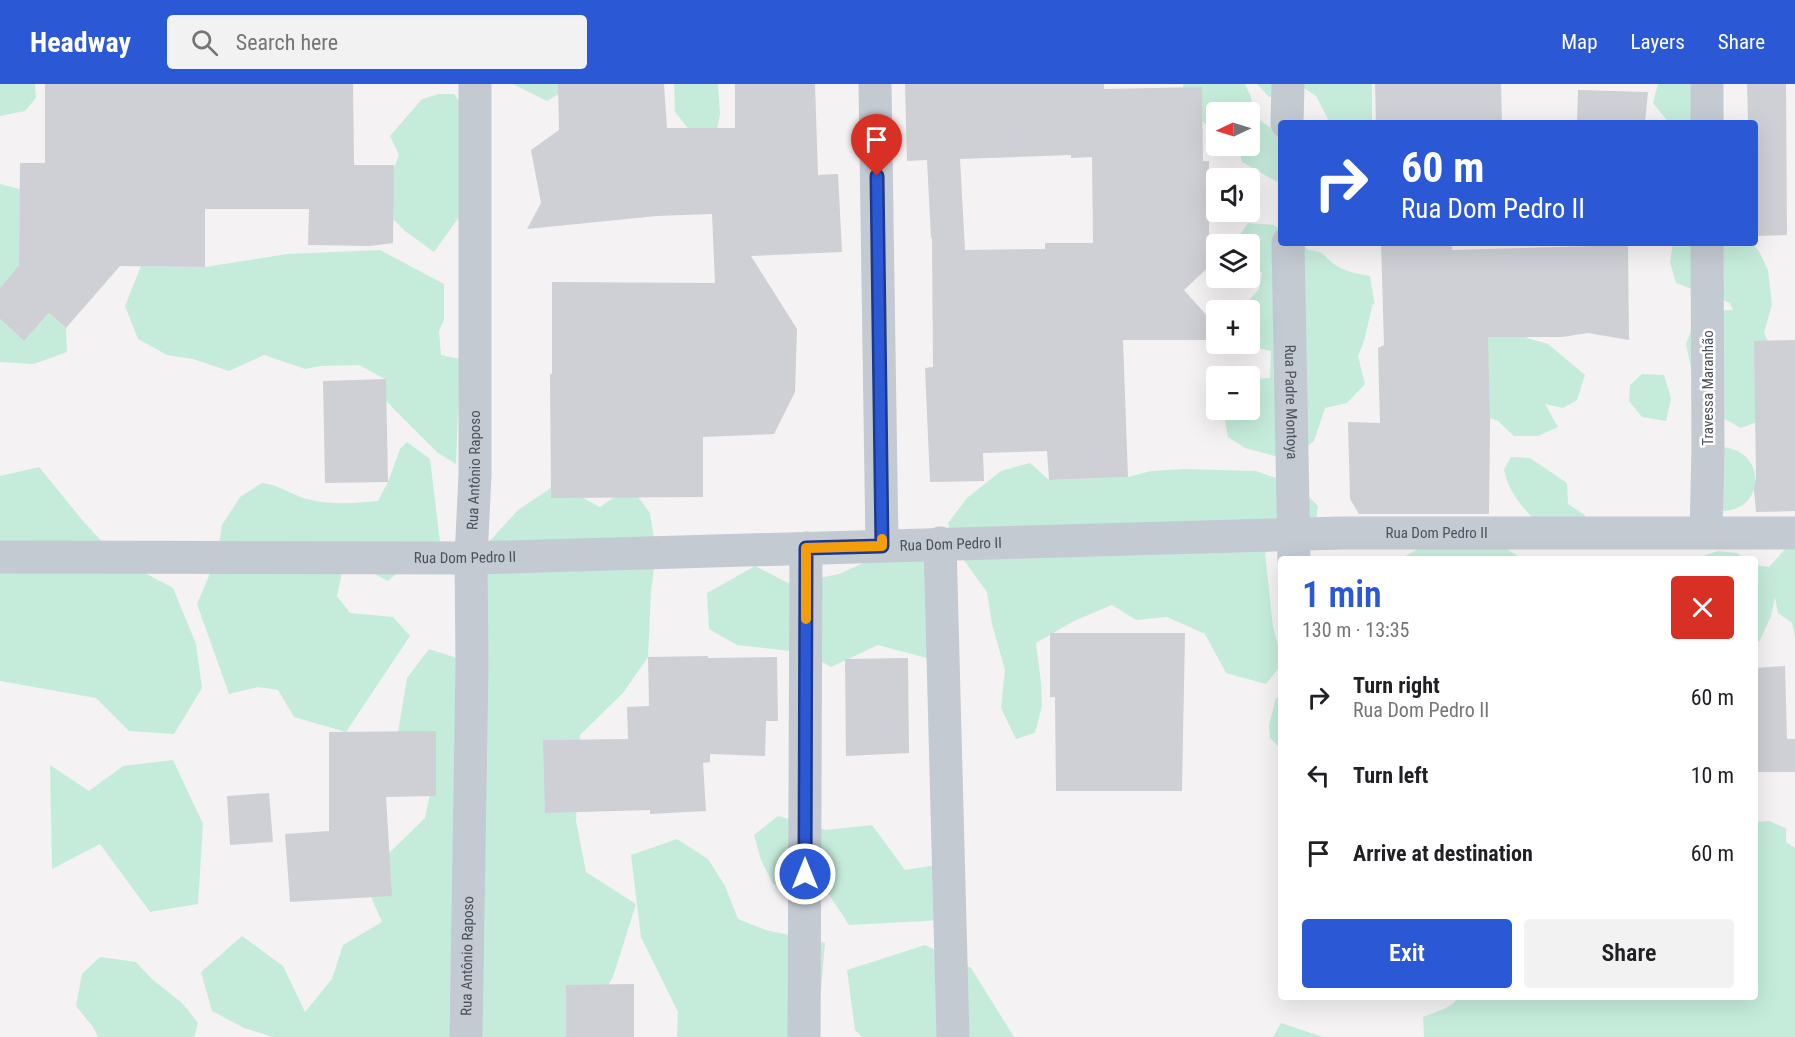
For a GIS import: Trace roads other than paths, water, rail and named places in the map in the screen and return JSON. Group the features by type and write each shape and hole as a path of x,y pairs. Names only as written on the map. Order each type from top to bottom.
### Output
{"street":[{"name":"Rua Antônio Raposo","path":"466,1037 472,665 471,558 475,475 475,84"},
{"path":"875,84 882,546"},
{"path":"1287,84 1287,120"},
{"path":"1707,84 1707,120"},
{"name":"Rua Padre Montoya","path":"1288,246 1294,547"},
{"name":"Travessa Maranhão","path":"1706,532 1707,246"},
{"name":"Rua Dom Pedro II","path":"0,557 471,558 940,543 1294,547 1706,532 1795,533"},
{"path":"940,543 953,1037"},
{"path":"804,1037 806,548"}]}
